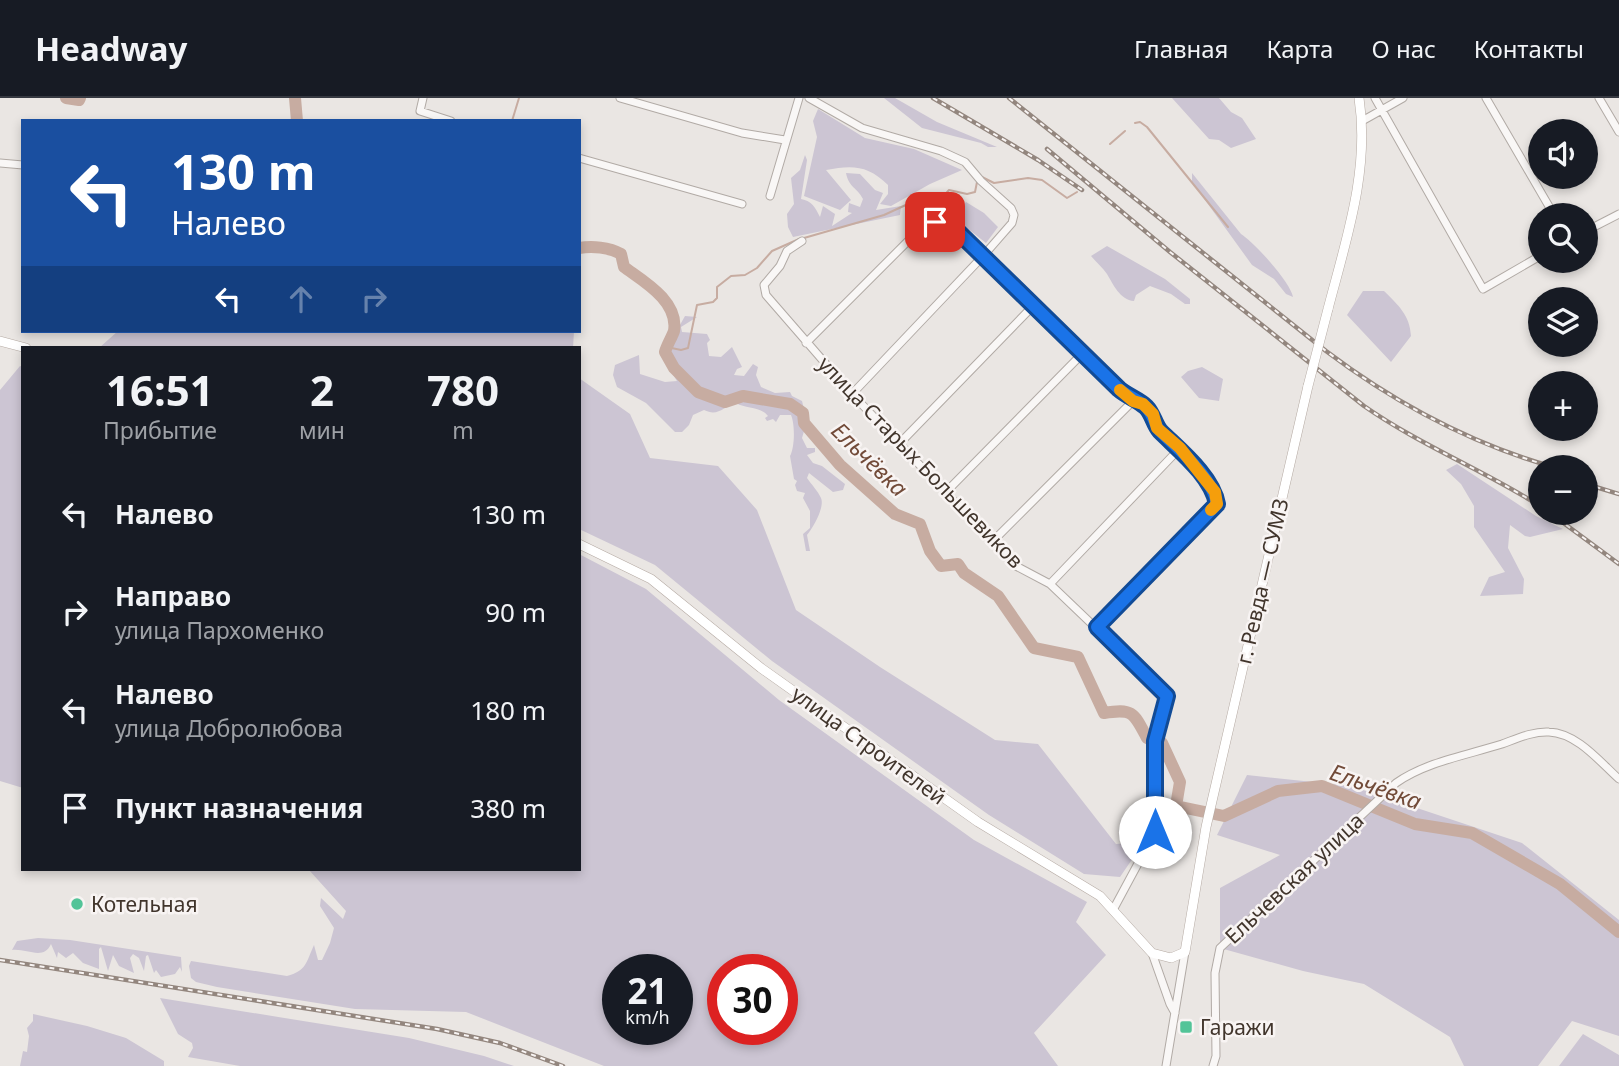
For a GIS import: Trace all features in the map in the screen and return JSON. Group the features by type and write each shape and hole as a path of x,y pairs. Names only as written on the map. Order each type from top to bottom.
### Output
{"main road":[{"name":"г. Ревда — СУМЗ","path":"1185,952 1206,827 1308,386 1354,212 1362,155 1359,98"},
{"path":"0,341 21,347"},
{"name":"улица Строителей","path":"581,545 651,579 772,675 978,822 1100,897 1152,953"},
{"path":"1152,953 1171,958 1185,952"}],"street":[{"path":"423,98 420,111 445,119"},
{"path":"620,98 742,133 785,140"},
{"path":"770,196 799,98"},
{"path":"809,98 862,128 941,151 965,162 977,177 1008,204 1014,215 1012,223 984,256 852,394"},
{"path":"1375,98 1483,289 1528,263"},
{"path":"1362,121 1403,98"},
{"path":"1486,98 1547,203"},
{"path":"1599,98 1619,132"},
{"path":"581,159 742,204"},
{"path":"0,163 21,165"},
{"path":"1598,225 1619,214"},
{"path":"806,343 928,221 949,223 1082,354 1133,401 1143,404 1153,414 1157,428 1180,448 1215,492 1217,504 1097,627"},
{"name":"улица Старых Большевиков","path":"802,241 787,251 780,266 764,285 766,295 852,394 1016,566 1050,584 1167,696 1155,741 1155,832 1113,910"},
{"path":"900,443 1033,306"},
{"path":"946,492 1082,354"},
{"path":"993,541 1133,401"},
{"path":"1050,584 1180,448"},
{"name":"Ельчевская улица","path":"1213,1066 1216,1056 1215,973 1220,948 1396,783 1434,765 1529,735 1549,732 1577,742 1619,779"},
{"name":"г. Ревда — СУМЗ","path":"1166,1066 1185,952"},
{"name":"улица Строителей","path":"1152,953 1175,1013"}],"shaded area":[{"path":"884,98 895,98 937,122 997,147 988,147 922,128"},
{"path":"1172,98 1219,98 1231,112 1242,118 1256,139 1231,148 1219,140 1209,139"},
{"path":"818,109 865,138 914,149 962,170 891,206 880,204 888,194 888,185 881,178 859,168 826,170 851,200 840,210 804,196 817,137 813,121"},
{"path":"805,155 807,160 801,199 813,205 820,217 823,206 835,214 832,226 852,213 848,212 849,203 860,207 863,199 849,182 846,173 860,174 875,190 883,193 876,210 901,206 900,215 793,237 788,227 787,214 794,204 791,178 800,170"},
{"path":"1192,173 1241,234 1279,273 1293,297 1286,294 1274,279 1252,265 1192,182"},
{"path":"966,202 984,213 998,227 986,243 953,217"},
{"path":"1107,246 1165,279 1190,299 1190,304 1150,286 1136,295 1134,301 1125,298 1091,256"},
{"path":"1363,291 1384,291 1408,322 1411,336 1391,362 1347,315"},
{"path":"685,316 697,317 681,327 682,332 707,334 710,340 707,343 709,356 721,357 732,347 742,367 737,369 734,375 744,376 753,364 758,367 756,375 761,387 775,393 790,392 802,401 807,421 802,438 807,448 815,448 815,452 807,455 813,463 822,466 845,484 843,490 833,492 809,473 807,478 822,502 818,517 807,535 810,551 806,551 803,534 810,528 810,511 803,498 805,493 797,491 790,456 794,436 791,415 780,415 776,422 773,419 767,421 765,418 768,416 761,411 736,403 717,412 704,410 693,415 682,432 675,432 646,403 617,387 613,375 615,365 639,355 640,374 665,382 677,381 662,357"},
{"path":"116,333 574,333 573,346 101,346"},
{"path":"21,366 21,787 0,781 0,390"},
{"path":"1202,367 1223,379 1219,401 1199,398 1181,377 1188,371"},
{"path":"581,379 630,414 650,458 718,466 757,510 796,610 995,740 1038,744 1116,844 1144,842 1120,877 1084,874 989,815 772,661 655,565 581,530"},
{"path":"1457,464 1528,511 1528,525 1555,525 1563,529 1530,537 1510,525 1508,548 1524,579 1523,594 1480,596 1489,577 1505,572 1474,527 1474,506 1461,484 1446,470"},
{"path":"581,555 646,589 779,700 974,840 1087,902 1076,922 1106,955 1034,1033 1058,1066 604,1066 466,1012 355,1009 217,987 196,982 191,978 191,961 287,976 293,974 302,969 314,945 318,960 322,960 330,943 334,928 320,906 321,898 343,919 346,911 310,871 581,871"},
{"path":"1247,775 1351,786 1522,843 1619,920 1619,1036 1572,1021 1538,1066 1464,1066 1450,1037 1364,984 1303,971 1220,948 1220,888 1280,855 1217,835"},
{"path":"38,938 70,940 181,957 182,972 180,967 175,974 161,977 156,970 154,973 148,955 144,971 139,958 133,954 130,958 134,973 119,966 113,955 108,971 101,947 99,969 83,963 73,953 66,958 58,952 57,958 51,944 44,952 39,953 12,950 17,941"},
{"path":"160,998 409,1038 514,1066 240,1066 188,1057 193,1048 192,1043 178,1034"},
{"path":"33,1014 126,1038 164,1061 164,1066 20,1066 23,1051 27,1052 27,1028 33,1021"},
{"path":"1583,1034 1619,1055 1619,1066 1559,1066"}],"waterway":[{"name":"Ельчёвка","path":"66,98 80,98"},
{"name":"Ельчёвка","path":"295,98 297,119"},
{"path":"513,119 519,98"},
{"path":"1135,123 1140,122 1147,127 1228,227"},
{"path":"1110,144 1125,131"},
{"path":"982,177 994,183 1028,178 1042,180 1067,198 1077,192"},
{"path":"804,238 884,215 921,198 940,200 949,190 967,194 975,192 977,182"},
{"path":"667,347 681,350 688,348 697,305 713,302 717,298 717,287 731,276 745,275 757,268 772,251 799,239"},
{"name":"Ельчёвка","path":"581,248 600,248 621,254 624,267 649,285 665,301 674,320 674,331 665,352 674,368 698,392 725,402 743,396 790,404 803,413 804,423 840,465 895,514 920,524 930,551 941,566 958,564 964,573 998,596 1034,648 1078,657 1104,713 1121,711 1132,714 1147,738 1162,743 1180,782 1176,806 1224,816 1278,791 1322,786 1415,824 1472,833 1560,884 1619,932"}],"railway":[{"path":"933,98 1038,160 1082,190"},
{"path":"1009,98 1352,370 1434,420 1528,459"},
{"path":"1047,149 1170,252 1364,406 1407,433 1528,499"},
{"path":"1598,488 1619,494"},
{"path":"1566,525 1619,564"},
{"path":"0,960 437,1029 500,1043 563,1066"}],"slow traffic":[{"path":"1120,390 1133,401 1143,404 1153,414 1157,428 1180,448 1215,492 1217,504 1211,510"}],"place":[{"name":"Котельная","path":"77,904"},
{"name":"Гаражи","path":"1186,1027"}],"route":[{"path":"935,222 949,223 1119,389 1133,401 1143,404 1153,414 1157,428 1180,448 1215,492 1217,504 1097,627 1167,696 1155,741 1155,832"}]}
